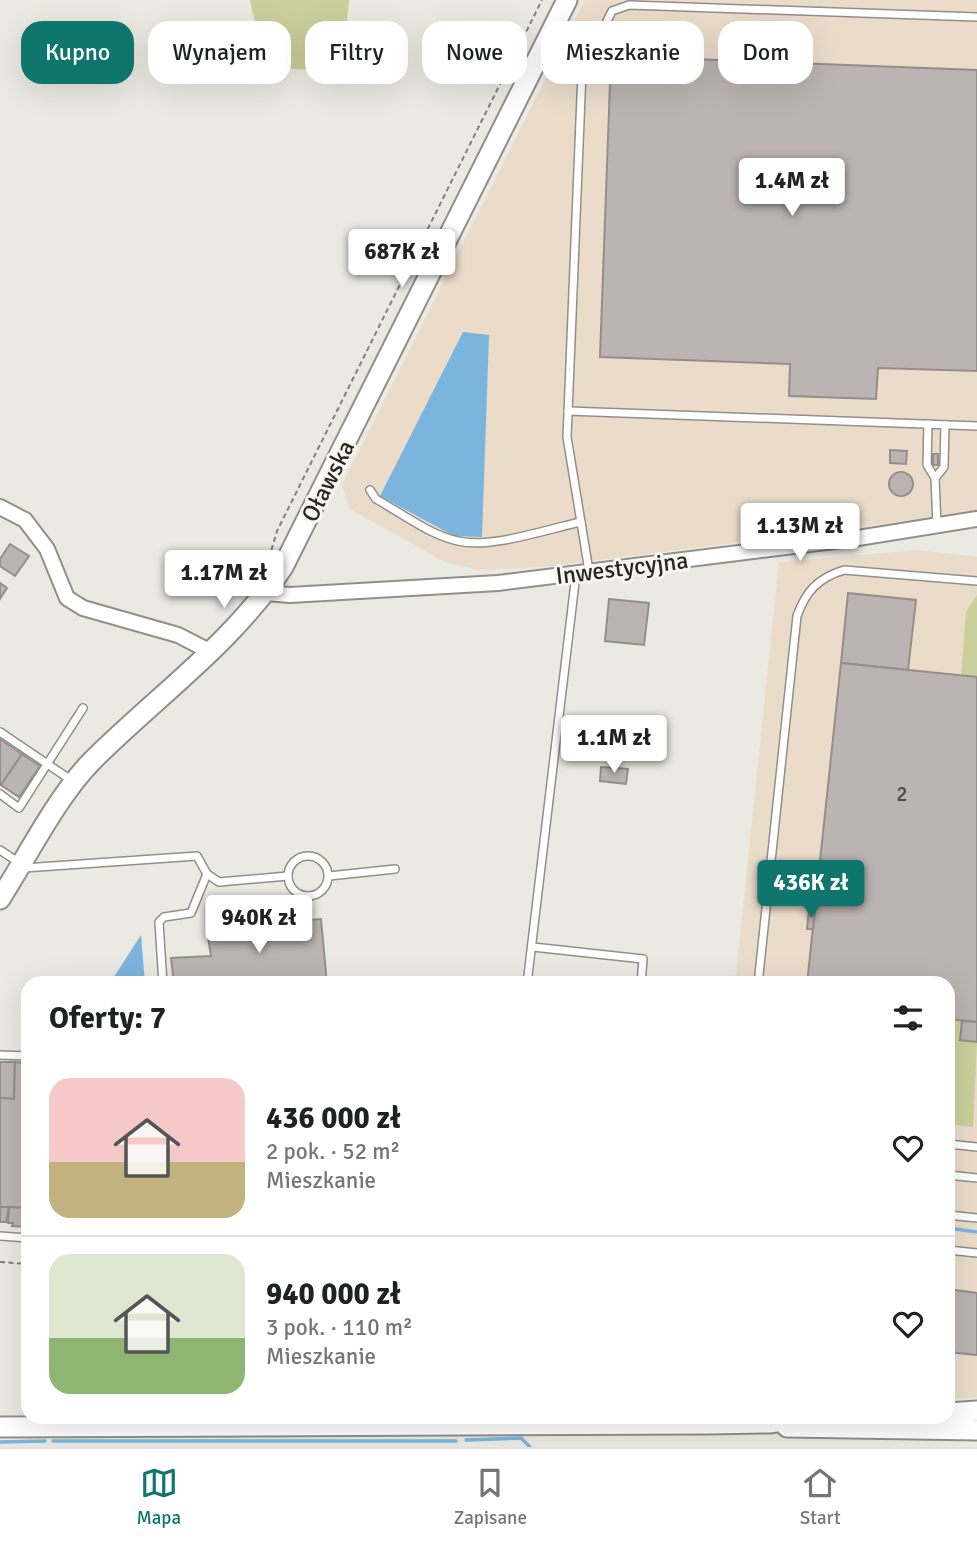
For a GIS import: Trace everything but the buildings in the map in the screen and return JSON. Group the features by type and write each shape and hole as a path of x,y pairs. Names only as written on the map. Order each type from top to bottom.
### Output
{"street":[{"name":"Oławska","path":"0,899 74,782 90,763 211,652 266,593 313,512 568,0"},
{"path":"2,513 25,520 47,549 67,598 83,608 178,635 211,652"},
{"name":"Inwestycyjna","path":"266,593 290,595 498,583 977,519"},
{"path":"955,1413 977,1411"},
{"path":"0,1427 577,1424"},
{"path":"774,1424 792,1428 977,1430"}],"lane":[{"path":"528,976 582,573 581,523 567,437 582,72 612,11 629,5 977,17"},
{"path":"568,411 977,426"},
{"path":"928,424 927,466 935,478 937,525"},
{"path":"935,478 944,467 945,425"},
{"path":"370,490 376,499 446,538 460,542 483,542 581,523"},
{"path":"759,976 797,616 803,600 813,585 827,575 844,570 977,581"},
{"path":"0,794 19,807 83,708"},
{"path":"0,732 74,782"},
{"path":"0,850 21,866 197,856 207,874 219,882 288,876"},
{"path":"304,856 318,858 329,876 321,893 308,897 292,888 288,876 292,863 304,856"},
{"path":"329,876 395,869"},
{"path":"162,976 159,922 164,917 191,913 207,874"},
{"path":"533,947 643,959 642,976"},
{"path":"0,1055 21,1055"},
{"path":"955,1145 977,1147"},
{"path":"955,1176 977,1178"},
{"path":"955,1216 977,1218"},
{"path":"0,1236 21,1238"},
{"path":"955,1251 977,1253"}],"path":[{"path":"268,564 277,531 542,0"},
{"path":"0,1262 21,1264"}],"shaded area":[{"path":"585,0 977,0 977,512 544,567 478,570 445,562 350,509 342,485 543,84 704,84 704,21 574,21"},
{"path":"918,550 977,557 977,1398 955,1398 955,976 736,976 779,562"}],"green space":[{"path":"250,0 349,0 347,21 305,21 305,69 291,69 291,21 255,21"},
{"path":"977,595 977,677 961,676 966,612"},
{"path":"955,1020 962,1021 960,1040 977,1042 973,1127 955,1125"}],"water":[{"path":"463,332 489,335 482,537 454,536 380,496"},
{"path":"141,935 144,976 115,976"}],"waterway":[{"path":"955,1229 977,1232"},
{"path":"466,1440 521,1438 530,1447"},
{"path":"0,1442 45,1441"},
{"path":"53,1441 456,1441"}]}
